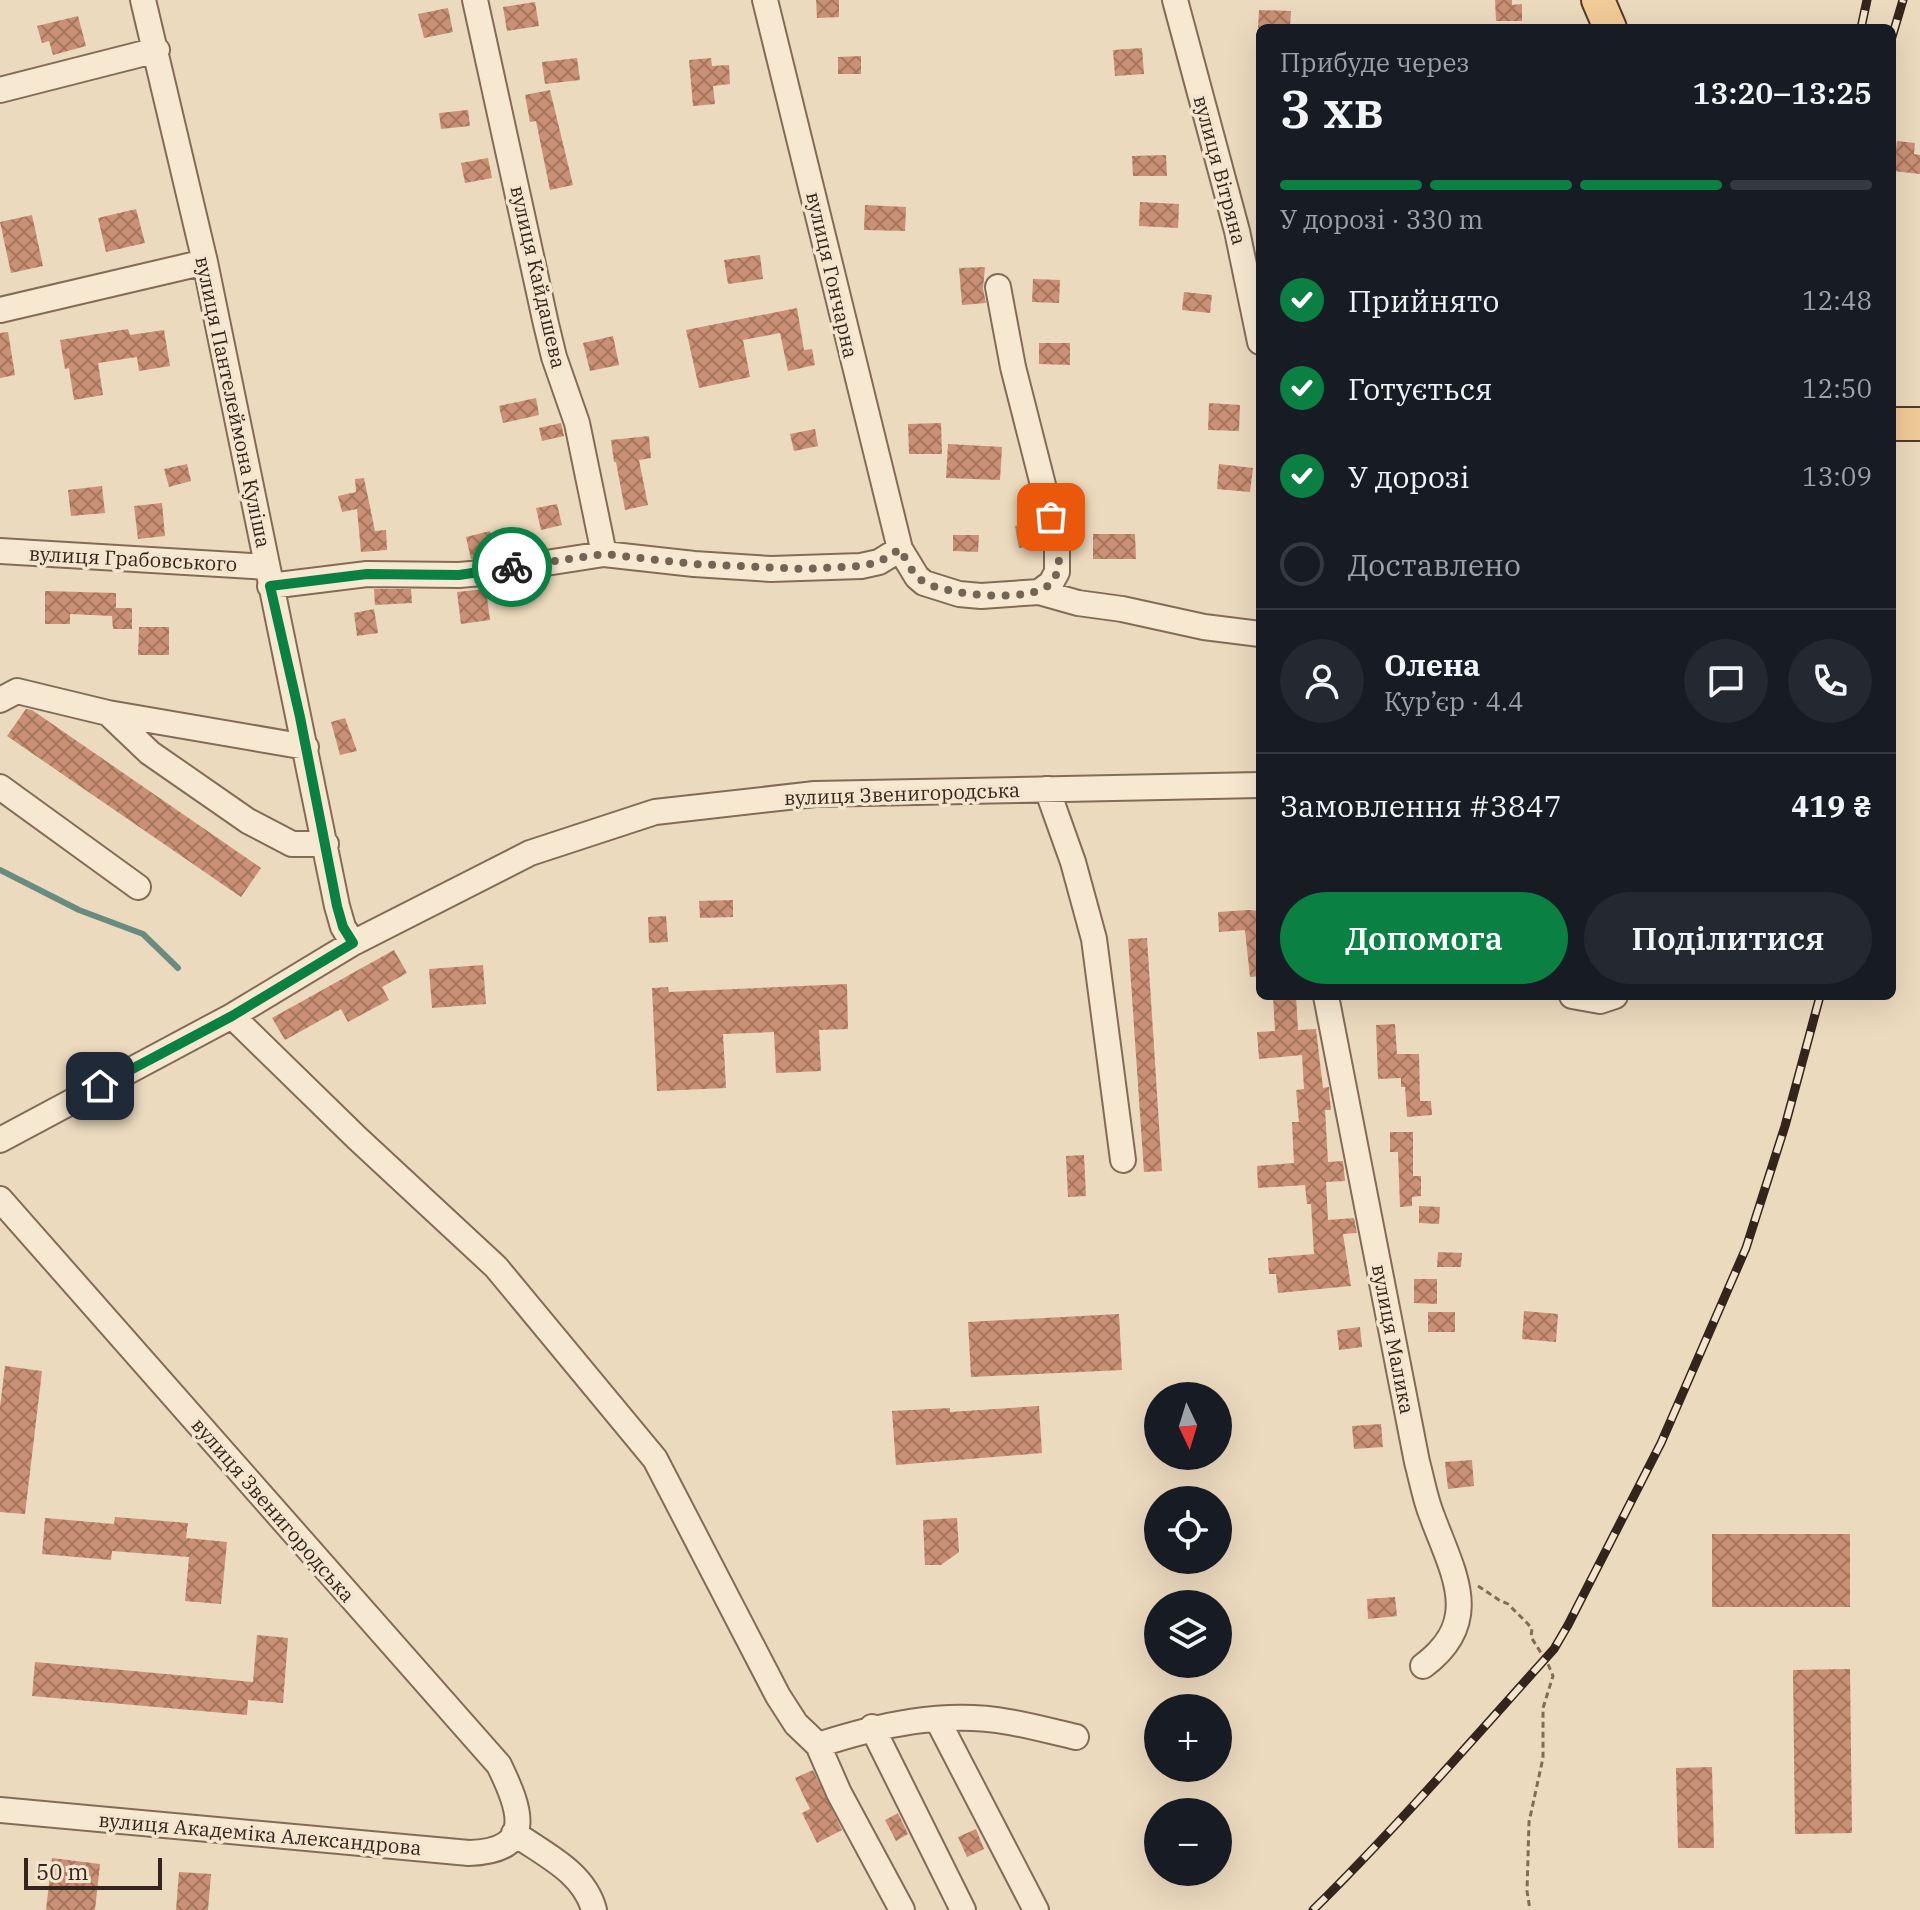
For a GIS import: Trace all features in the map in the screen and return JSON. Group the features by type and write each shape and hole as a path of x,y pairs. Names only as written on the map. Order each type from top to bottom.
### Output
{"main road":[{"path":"1598,0 1608,24"},
{"path":"1896,424 1920,424"}],"street":[{"name":"вулиця Пантелеймона Куліша","path":"143,0 205,262 337,906 343,927 353,943"},
{"name":"вулиця Кайдашева","path":"475,0 554,357 577,423 604,554"},
{"name":"вулиця Гончарна","path":"765,0 900,549"},
{"name":"вулиця Вітряна","path":"1175,0 1237,231 1256,323"},
{"path":"0,90 157,50"},
{"path":"0,310 205,262"},
{"path":"998,287 1013,367 1057,540 1057,572 1051,583 1039,592"},
{"path":"900,549 917,577 946,591 981,596 1039,592 1078,603 1122,609 1192,625 1256,633"},
{"name":"вулиця Грабовського","path":"0,551 268,577 482,573 604,554 694,564 805,569 861,566 879,562 900,549"},
{"path":"0,700 17,691 108,713 306,747"},
{"path":"108,713 150,753 248,821 292,844 326,844"},
{"name":"вулиця Звенигородська","path":"0,1140 232,1016 353,943 530,853 655,812 815,794 1256,785"},
{"path":"0,787 138,887"},
{"path":"1047,789 1073,862 1094,939 1123,1160"},
{"name":"вулиця Малика","path":"1327,1000 1417,1462 1430,1513 1450,1563 1461,1603 1457,1627 1450,1641 1423,1666"},
{"path":"232,1016 496,1267 655,1459 778,1696 796,1724 818,1745 839,1793 902,1910"},
{"name":"вулиця Звенигородська","path":"0,1199 499,1765 514,1797 519,1817 514,1833"},
{"path":"818,1745 872,1727 937,1719 1007,1721 1076,1737"},
{"path":"937,1719 1036,1910"},
{"path":"872,1727 963,1910"},
{"name":"вулиця Академіка Александрова","path":"0,1810 469,1853 488,1853 505,1844 514,1833"},
{"path":"514,1833 579,1878 590,1893 594,1910"}],"path":[{"path":"1450,1563 1522,1616 1532,1629 1531,1637 1553,1676 1543,1708 1543,1758 1529,1822 1527,1891 1530,1910"}],"building":[{"path":"816,0 839,0 839,17 817,18"},
{"path":"1495,0 1512,0 1512,5 1522,4 1522,21 1496,21"},
{"path":"535,2 539,26 507,31 503,7"},
{"path":"448,8 453,32 424,38 418,14"},
{"path":"1259,10 1291,11 1290,24 1258,24"},
{"path":"78,16 86,46 53,55 49,41 42,43 37,26"},
{"path":"1142,48 1144,74 1115,76 1113,50"},
{"path":"861,56 861,74 838,74 838,57"},
{"path":"577,58 580,80 545,84 542,62"},
{"path":"711,58 712,66 729,65 730,84 713,86 715,104 693,106 689,60"},
{"path":"550,90 573,185 550,190 536,121 530,122 525,95"},
{"path":"468,110 470,126 441,129 439,113"},
{"path":"1897,141 1915,143 1914,154 1920,155 1920,174 1896,171"},
{"path":"1166,155 1167,176 1133,176 1132,156"},
{"path":"488,158 492,178 465,183 461,163"},
{"path":"1140,202 1179,204 1178,228 1139,226"},
{"path":"865,205 906,207 905,231 864,230"},
{"path":"136,209 145,243 106,252 98,218"},
{"path":"32,215 43,266 11,273 0,222"},
{"path":"760,255 763,279 728,284 724,260"},
{"path":"985,267 983,289 986,303 962,305 959,268"},
{"path":"1033,279 1060,280 1059,303 1032,302"},
{"path":"1184,292 1212,295 1210,313 1182,310"},
{"path":"797,308 804,350 812,349 815,365 788,371 780,333 743,340 750,377 699,388 686,330"},
{"path":"128,329 130,335 164,330 170,366 139,371 137,357 98,363 103,395 74,400 69,368 65,369 60,340"},
{"path":"8,332 15,375 0,378 0,333"},
{"path":"613,336 619,365 590,371 583,343"},
{"path":"1039,343 1070,343 1070,365 1039,364"},
{"path":"536,398 539,415 503,423 499,406"},
{"path":"1209,403 1240,405 1239,431 1208,430"},
{"path":"561,423 564,436 542,441 539,428"},
{"path":"941,423 942,454 909,454 908,424"},
{"path":"815,429 818,446 794,451 790,434"},
{"path":"649,436 651,458 639,460 648,505 625,510 611,440"},
{"path":"948,444 1002,447 1000,480 946,478"},
{"path":"187,464 191,481 169,487 164,469"},
{"path":"1219,464 1253,468 1250,492 1217,489"},
{"path":"364,478 375,531 386,530 387,550 361,552 357,509 342,512 338,496 356,492 355,479"},
{"path":"102,486 105,513 71,516 68,490"},
{"path":"162,503 165,536 138,539 134,506"},
{"path":"557,504 562,525 541,530 536,508"},
{"path":"1036,522 1039,544 1019,548 1015,526"},
{"path":"490,531 495,555 471,559 466,537"},
{"path":"1093,534 1135,534 1136,559 1093,559"},
{"path":"953,535 979,535 978,552 953,551"},
{"path":"374,589 411,589 412,603 375,605"},
{"path":"486,589 490,620 461,624 457,592"},
{"path":"45,591 116,593 116,608 132,608 132,629 113,629 112,616 70,614 70,624 45,624"},
{"path":"374,609 378,633 357,636 354,613"},
{"path":"139,627 169,627 169,655 138,655"},
{"path":"26,709 32,710 261,868 241,897 7,736"},
{"path":"345,718 357,751 340,755 331,722"},
{"path":"733,900 733,917 700,918 699,901"},
{"path":"1256,911 1256,976 1250,977 1245,930 1219,932 1218,912"},
{"path":"666,916 668,942 649,943 648,917"},
{"path":"1147,938 1162,1171 1144,1172 1128,939"},
{"path":"394,950 407,973 382,987 389,1000 348,1022 341,1009 285,1040 272,1018"},
{"path":"483,965 486,1004 432,1008 429,969"},
{"path":"847,984 848,1029 819,1030 821,1071 776,1073 774,1032 723,1034 726,1088 657,1091 652,988 668,987 669,992"},
{"path":"1273,1000 1296,1000 1298,1030 1316,1029 1323,1088 1329,1087 1331,1110 1325,1110 1328,1162 1343,1161 1345,1181 1326,1182 1328,1220 1354,1218 1357,1233 1343,1234 1351,1286 1278,1293 1276,1274 1269,1274 1268,1258 1314,1254 1311,1204 1307,1204 1305,1185 1258,1188 1257,1166 1294,1163 1292,1122 1299,1122 1296,1090 1304,1089 1302,1055 1259,1059 1257,1032 1275,1031"},
{"path":"1395,1024 1397,1054 1419,1054 1420,1101 1431,1101 1432,1115 1407,1117 1405,1087 1401,1087 1401,1078 1378,1079 1376,1025"},
{"path":"1390,1132 1413,1132 1413,1176 1421,1176 1421,1196 1412,1197 1412,1206 1400,1207 1398,1152 1390,1152"},
{"path":"1084,1155 1086,1196 1068,1197 1066,1156"},
{"path":"1419,1206 1440,1207 1439,1224 1419,1223"},
{"path":"1438,1252 1462,1253 1461,1267 1437,1267"},
{"path":"1414,1279 1437,1279 1437,1304 1414,1303"},
{"path":"1524,1311 1558,1314 1556,1342 1522,1339"},
{"path":"1428,1312 1455,1312 1455,1332 1428,1332"},
{"path":"1119,1314 1122,1370 971,1377 968,1322"},
{"path":"1360,1327 1362,1347 1339,1350 1337,1330"},
{"path":"5,1366 42,1371 25,1514 0,1512 0,1407"},
{"path":"1039,1406 1042,1453 896,1465 892,1411 950,1408 950,1412"},
{"path":"1381,1424 1383,1447 1354,1449 1352,1426"},
{"path":"1472,1460 1474,1486 1448,1489 1445,1462"},
{"path":"115,1517 188,1523 186,1538 227,1542 221,1604 185,1601 189,1557 112,1551 111,1560 42,1554 45,1518 114,1524"},
{"path":"957,1518 959,1552 941,1565 925,1565 923,1520"},
{"path":"1712,1534 1850,1534 1850,1607 1712,1607"},
{"path":"1395,1597 1397,1616 1368,1619 1367,1599"},
{"path":"257,1635 288,1638 283,1703 248,1700 247,1715 32,1696 35,1662 253,1682"},
{"path":"1850,1669 1852,1833 1795,1834 1793,1670"},
{"path":"1712,1767 1714,1848 1678,1848 1676,1768"},
{"path":"813,1770 842,1830 817,1843 802,1813 810,1809 795,1778"},
{"path":"898,1813 908,1834 896,1841 885,1820"},
{"path":"976,1829 984,1849 967,1857 958,1837"},
{"path":"52,1858 100,1864 95,1910 46,1910"},
{"path":"179,1872 211,1874 208,1910 176,1910"}],"waterway":[{"path":"0,870 79,910 143,934 178,968"}],"railway":[{"path":"1862,24 1867,0"},
{"path":"1896,24 1903,0"},
{"path":"1313,1910 1495,1715 1554,1649 1568,1625 1661,1443 1746,1248 1785,1126 1819,1000"}],"way so far":[{"path":"512,567 604,554 694,564 805,569 861,566 879,562 900,549 917,577 946,591 981,596 1039,592 1051,583 1057,572 1057,540 1051,517"}],"route":[{"path":"100,1086 232,1016 353,943 343,927 337,906 300,717 270,586 367,574 459,575 512,567"}]}
